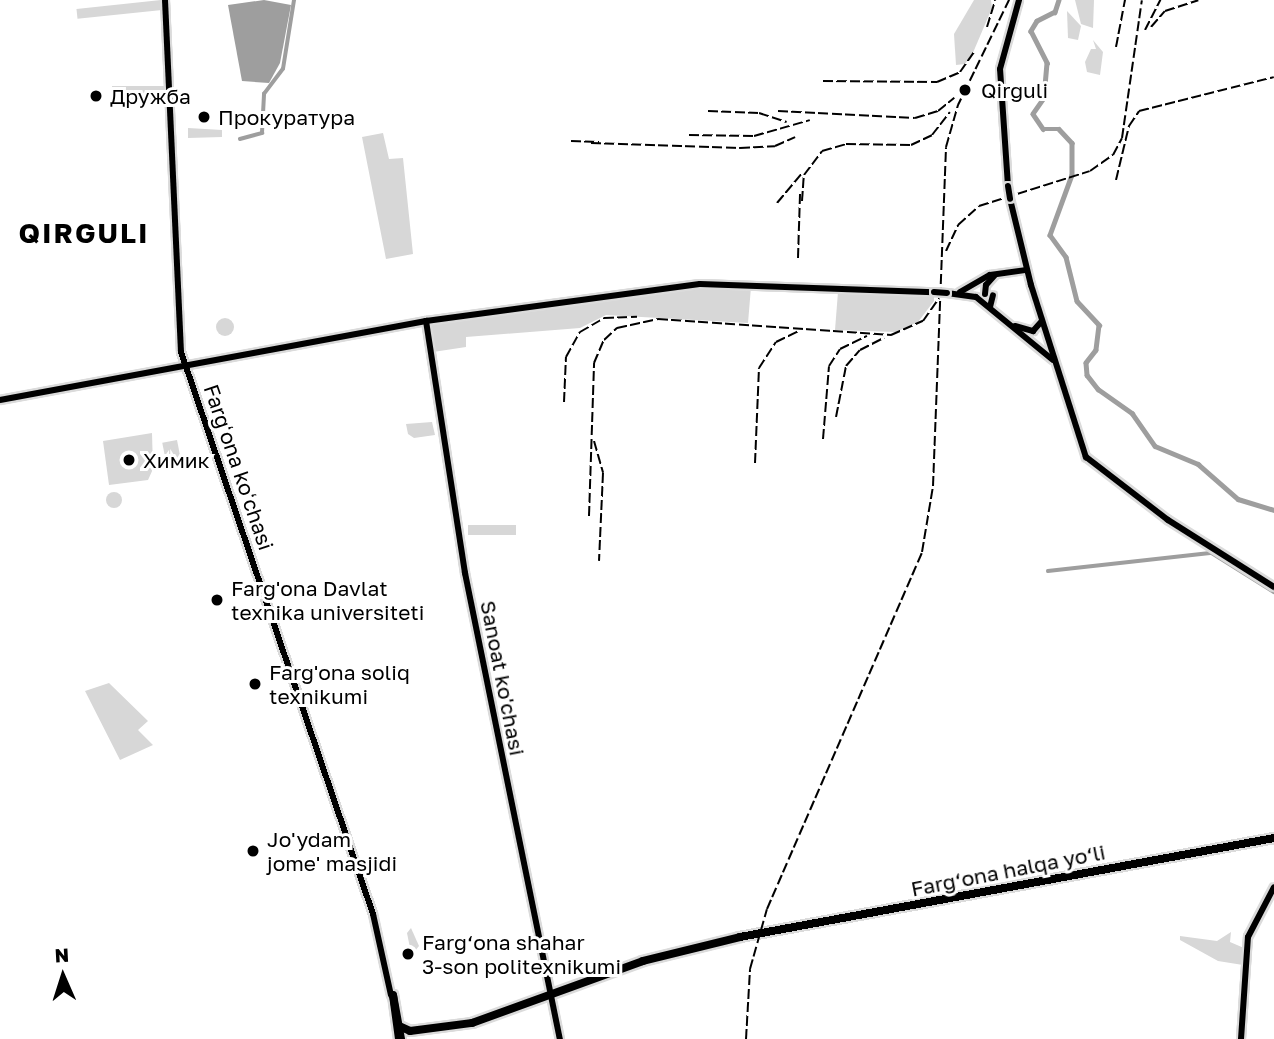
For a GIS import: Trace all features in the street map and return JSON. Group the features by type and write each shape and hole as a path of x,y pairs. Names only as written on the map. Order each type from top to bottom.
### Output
{"highway":[{"name":"Farg‘ona halqa yo‘li","path":"432,1030 484,1020 643,961 716,943 1274,837"},
{"name":"Fargʻona koʻchasi","path":"392,995 398,1039"},
{"path":"398,1026 408,1031 432,1030"},
{"path":"410,1039 432,1030"}],"main road":[{"name":"Fargʻona koʻchasi","path":"166,0 178,331 186,365 230,502 376,914 392,995"},
{"path":"1019,0 1000,69 1008,186 1031,285 1077,438 1091,464 1168,520 1274,587"},
{"path":"959,293 996,274 1027,270"},
{"path":"991,309 986,285 996,274"},
{"path":"30,397 135,379 214,359 426,321 702,284 969,294 1055,361"},
{"name":"Sanoat ko'chasi","path":"426,321 465,573 560,1039"},
{"path":"1005,321 1031,331 1042,321"},
{"path":"0,401 135,381 186,365"},
{"path":"1241,1039 1248,937 1274,887"}],"shaded area":[{"path":"161,0 162,10 78,19 76,9"},
{"path":"264,0 291,5 280,63 269,83 242,81 228,5"},
{"path":"974,0 991,0 992,8 972,55 965,64 956,65 954,34"},
{"path":"1075,0 1094,0 1093,28 1081,24"},
{"path":"1067,11 1081,26 1078,40 1068,38"},
{"path":"1093,40 1103,52 1100,75 1087,72 1085,62 1091,49 1096,49"},
{"path":"112,86 166,86 166,104 112,104"},
{"path":"188,128 222,130 222,137 188,138"},
{"path":"383,133 389,159 403,158 413,254 386,259 362,137"},
{"path":"714,284 751,287 748,323 606,315 580,328 466,337 466,347 433,352 429,323"},
{"path":"838,292 934,296 934,301 918,322 896,332 835,330"},
{"path":"225,318 231,321 234,327 231,333 225,336 219,333 216,327 219,321"},
{"path":"432,422 435,435 414,438 408,434 406,424"},
{"name":"Химик","path":"152,433 153,469 148,480 109,485 103,441"},
{"path":"177,440 182,465 167,467 162,443"},
{"path":"114,492 122,500 114,508 106,500"},
{"path":"468,525 516,525 516,535 468,535"},
{"path":"109,683 148,721 138,730 153,745 120,760 85,691"},
{"path":"411,928 419,946 415,951 410,948 407,933"},
{"path":"1231,932 1230,942 1244,948 1243,965 1218,961 1180,940 1180,936 1217,941"}],"waterway":[{"path":"240,139 262,133 264,94 283,69 294,0"},
{"path":"1059,0 1055,12 1037,21 1031,31 1047,63 1044,98 1033,114 1043,129 1059,129 1072,143 1072,175 1050,235 1066,257 1077,301 1099,325 1096,350 1086,363 1087,375 1098,389 1132,413 1155,446 1198,464 1238,499 1274,510"},
{"path":"1048,571 1212,553 1274,592"}],"railway":[{"path":"987,27 995,0"},
{"path":"746,1039 750,969 767,909 922,552 933,486 946,147 958,105 1009,0"},
{"path":"1116,47 1125,0"},
{"path":"946,251 958,225 979,206 1090,171 1113,155 1122,138 1142,0"},
{"path":"1145,30 1160,0"},
{"path":"1151,27 1165,11 1198,0"},
{"path":"823,81 937,82 960,72 974,52"},
{"path":"1116,180 1129,126 1139,111 1274,77"},
{"path":"778,111 915,118 938,111 954,98"},
{"path":"708,111 759,113 787,122"},
{"path":"802,201 804,175 822,151 846,144 911,145 932,135 950,112"},
{"path":"689,135 754,136 810,120"},
{"path":"591,143 740,148 775,146 795,137"},
{"path":"571,141 599,142"},
{"path":"777,203 801,174"},
{"path":"798,258 800,193"},
{"path":"589,516 594,363 604,340 617,328 658,319 891,335 923,321 939,298"},
{"path":"564,402 566,357 580,332 604,318 637,317"},
{"path":"755,463 759,368 776,342 799,331"},
{"path":"823,439 829,366 840,349 867,336"},
{"path":"836,417 846,366 860,350 884,338"},
{"path":"594,441 603,473 599,561"}],"place":[{"name":"Qirguli","path":"965,90"},
{"name":"Дружба","path":"96,96"},
{"name":"Прокуратура","path":"204,117"},
{"name":"Химик","path":"129,460"},
{"name":"Farg'ona Davlat texnika universiteti","path":"217,600"},
{"name":"Farg'ona soliq texnikumi","path":"255,684"},
{"name":"Jo'ydam jome' masjidi","path":"253,851"},
{"name":"Farg‘ona shahar 3-son politexnikumi","path":"408,954"}],"district":[{"name":"QIRGULI","path":"84,233"}]}
